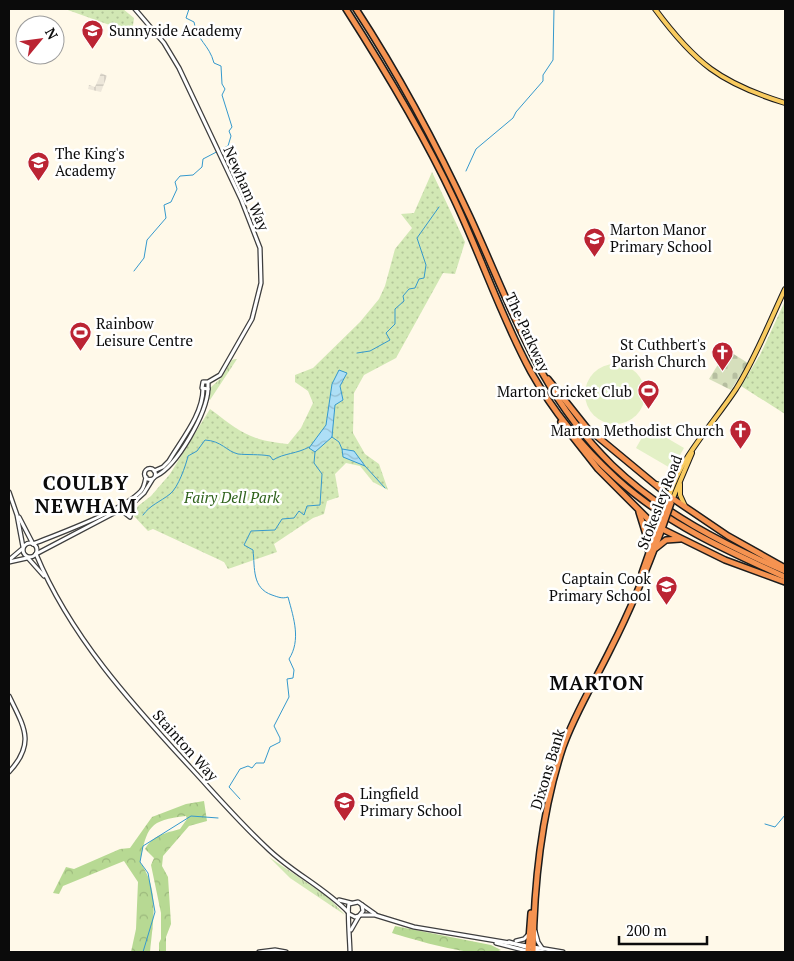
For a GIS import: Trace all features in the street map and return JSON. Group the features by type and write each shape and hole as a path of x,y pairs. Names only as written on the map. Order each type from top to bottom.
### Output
{"highway":[{"name":"The Parkway","path":"346,9 378,60 437,165 479,254 514,339 535,379 576,437 629,489 665,516 696,535 785,577"},
{"name":"The Parkway","path":"356,9 388,59 446,166 541,374 575,424 627,478 657,502 694,527 785,570"},
{"path":"523,338 546,377 576,417 599,440 654,483 670,500 686,506 728,536 785,570"},
{"path":"535,379 544,396 585,454 638,510 680,539 725,560 785,582"},
{"name":"Stokesley Road","path":"648,561 654,550 660,526 670,500"},
{"path":"638,510 645,530 648,561"},
{"path":"648,552 660,526"},
{"path":"654,550 666,540 680,539"},
{"name":"Dixons Bank","path":"531,950 528,935 545,814 562,753 636,592 648,561"},
{"name":"Dixons Bank","path":"531,950 534,926 533,906"}],"main road":[{"path":"654,9 681,42 714,73 754,94 785,104"},
{"name":"Stokesley Road","path":"670,500 674,483 685,459 752,363 785,289"},
{"name":"Stokesley Road","path":"670,500 693,449"},
{"path":"680,479 680,495 686,506"},
{"path":"654,483 666,486 674,483"}],"street":[{"name":"Newham Way","path":"36,554 133,503 144,494 156,476 172,464 203,412 206,389 202,383 208,382 220,375 252,319 261,282 261,253 256,234 216,146 179,68 164,42 135,9"},
{"name":"Newham Way","path":"33,544 66,532 127,501 141,491 146,477 145,473 148,469 154,471 163,467 169,461 199,410 208,382"},
{"path":"154,471 156,476"},
{"path":"146,477 152,480"},
{"path":"9,492 17,514 37,549 36,554 9,561"},
{"path":"121,510 130,517 133,503"},
{"path":"17,514 23,548 28,557"},
{"path":"9,561 26,544 33,544"},
{"name":"Stainton Way","path":"36,554 46,578"},
{"name":"Stainton Way","path":"28,557 46,578 104,668 175,750 267,848 294,870 338,900 348,913"},
{"path":"9,696 26,738 23,753 9,772"},
{"name":"Stainton Way","path":"338,900 351,903"},
{"path":"350,952 348,908 351,903 358,902 375,915"},
{"path":"350,931 363,911 362,905"},
{"path":"348,913 355,917 375,915 414,927 490,941 513,942 524,940 528,935"},
{"path":"534,926 538,942 543,950"},
{"path":"490,941 518,951 543,950 563,952"},
{"path":"507,942 531,950"},
{"path":"513,942 531,950"},
{"path":"259,952 275,950 286,952"}],"green space":[{"path":"65,9 123,9 134,18 132,33"},
{"name":"Fairy Dell Park","path":"432,172 465,242 455,274 443,273 396,358 364,375 354,393 353,433 365,454 379,464 388,490 373,482 360,466 346,463 335,474 339,497 327,501 324,514 313,518 274,544 277,552 228,569 224,562 153,529 148,531 133,515 138,506 151,496 170,474 210,409 246,434 263,440 288,444 301,428 313,403 308,391 295,382 295,375 313,368 360,322 379,299 385,286 395,249 412,228 401,214 414,213"},
{"path":"785,301 785,414 741,386 760,355"},
{"path":"727,350 748,363 731,390 709,379"},
{"path":"237,359 210,400 208,397 210,388 221,378 232,360"},
{"path":"609,364 621,364 637,372 643,382 645,394 643,406 637,416 621,424 609,424 593,416 585,400 585,388 593,372"},
{"path":"648,427 684,448 672,469 636,448"},
{"path":"204,801 207,821 189,826 163,856 162,866 168,877 171,924 166,937 166,952 159,952 161,913 151,865 154,858 145,849 156,838 165,833 180,829 187,819 186,816 157,823 148,833 145,841 140,862 150,884 154,906 150,952 131,952 136,929 138,882 124,861 63,886 59,894 53,893 66,867 74,869 120,849 130,848 152,817 186,804"},
{"path":"269,857 328,897 345,915 290,878"},
{"path":"395,926 491,945 501,950 478,953 447,948 392,933"}],"shaded area":[{"path":"101,73 107,76 101,92 88,89 89,85 95,87"}],"water":[{"path":"339,370 347,373 340,386 343,400 335,405 332,437 315,452 309,448 326,425 332,384"},
{"path":"342,449 354,451 365,466 343,457"}],"waterway":[{"path":"134,271 144,258 147,240 166,218 164,205 171,202 177,189 175,182 180,176 193,175 202,167 203,159 228,146 231,136 229,131 232,127 222,95 225,89 222,84 221,66 214,63 198,34 194,22 186,18 189,9"},
{"path":"466,171 476,149 513,118 543,81 543,75 553,60 554,9"},
{"path":"357,353 370,351 390,340 386,333 395,324 395,309 404,301 403,296 409,289 415,288 419,279 424,278 426,265 417,238 439,207"},
{"path":"332,437 339,442 342,449"},
{"path":"143,515 173,491 188,456 197,451 205,440 216,442 238,454 270,456 273,460 309,447"},
{"path":"240,799 229,787 240,769 248,766 252,768 256,763 264,763 270,747 280,742 274,726 289,697 287,679 293,678 294,670 289,659 293,652 296,637 288,597 282,598 272,595 261,588 256,577 253,550 244,545 251,531 275,530 282,519 294,518 299,511 304,515 307,506 320,505 322,474 314,463 315,452"},
{"path":"365,466 385,488"},
{"path":"765,824 775,827 785,815"},
{"path":"143,952 155,912 148,873 140,862 143,846 191,816 218,818"}],"place":[{"name":"Sunnyside Academy","path":"93,49"},
{"name":"The King's Academy","path":"39,181"},
{"name":"Marton Manor Primary School","path":"594,257"},
{"name":"Rainbow Leisure Centre","path":"80,351"},
{"name":"St Cuthbert's Parish Church","path":"722,372"},
{"name":"Marton Cricket Club","path":"648,410"},
{"name":"Marton Methodist Church","path":"740,449"},
{"name":"Captain Cook Primary School","path":"667,606"},
{"name":"Lingfield Primary School","path":"344,821"}],"district":[{"name":"COULBY NEWHAM","path":"86,494"},
{"name":"MARTON","path":"597,682"}]}
